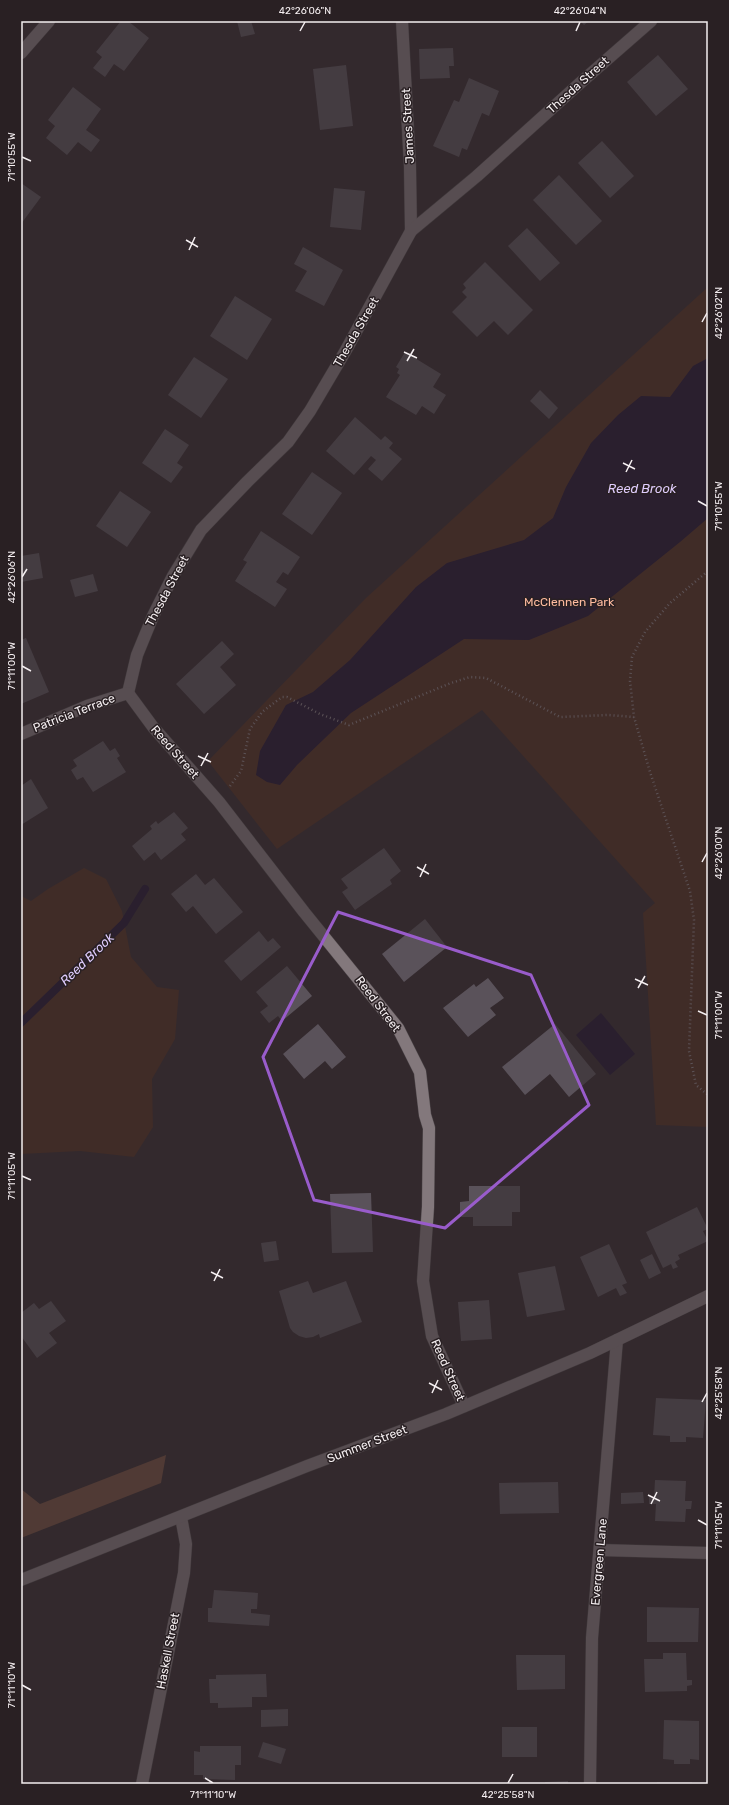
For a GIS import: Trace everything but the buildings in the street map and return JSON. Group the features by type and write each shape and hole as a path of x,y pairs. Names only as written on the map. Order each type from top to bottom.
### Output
{"street":[{"path":"21,53 49,21"},
{"name":"James Street","path":"402,21 410,167 411,231"},
{"name":"Thesda Street","path":"128,693 137,655 153,616 173,576 201,530 288,442 310,411 346,350 411,231 477,176 651,21"},
{"name":"Patricia Terrace","path":"21,734 87,706 128,693"},
{"name":"Reed Street","path":"128,693 153,728 219,802 304,912 398,1028 420,1072 425,1115 429,1128 428,1207 423,1282 432,1336 464,1406"},
{"name":"Summer Street","path":"21,1580 306,1466 464,1406 590,1353 708,1296"},
{"name":"Evergreen Lane","path":"590,1784 592,1638 617,1340"},
{"name":"Haskell Street","path":"142,1784 184,1573 186,1544 180,1517"},
{"path":"600,1550 708,1553"}],"path":[{"path":"708,571 670,603 645,632 632,657 630,681 634,717 650,772 690,891 694,920 689,1051 696,1085 708,1095"},
{"path":"219,802 241,771 250,729 262,712 282,697 287,697 343,724 349,725 451,683 470,677 486,678 560,717 608,715 634,717"}],"highlighted area":[{"path":"338,912 531,975 589,1105 445,1228 314,1200 263,1057"}],"green space":[{"name":"McClennen Park","path":"708,287 708,1127 656,1125 643,913 655,903 482,710 277,849 208,761 366,598"},
{"path":"84,868 106,879 122,911 131,957 157,987 179,990 175,1039 152,1079 153,1127 134,1157 80,1151 21,1154 21,896 31,901 48,889"}],"shaded area":[{"path":"166,1455 161,1483 21,1538 21,1489 40,1504"}],"water":[{"name":"Reed Brook","path":"708,358 708,518 588,616 529,640 464,639 351,713 297,765 280,785 267,782 256,775 260,751 286,705 313,692 350,660 416,587 447,563 524,540 553,518 566,487 591,443 618,415 641,396 670,397 693,366"},
{"path":"601,1013 635,1054 610,1075 576,1035"}],"waterway":[{"name":"Reed Brook","path":"21,1023 124,923 145,889"}]}
